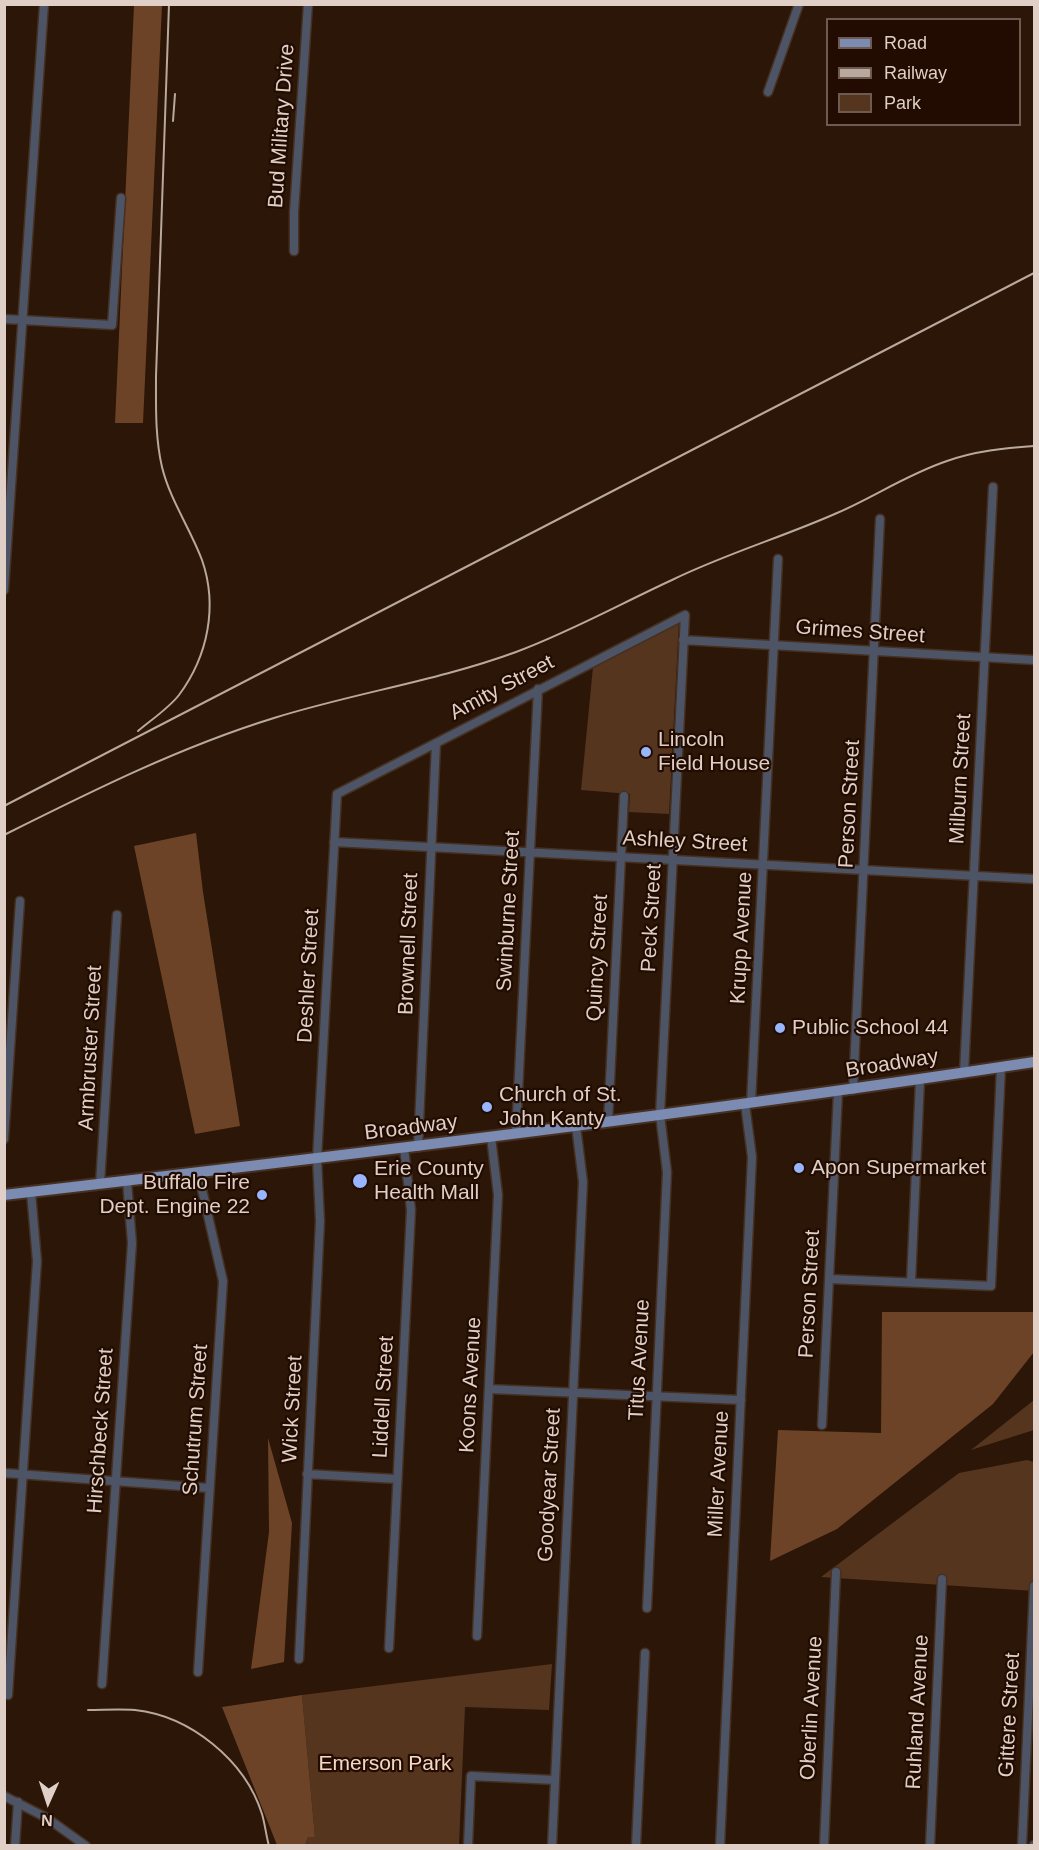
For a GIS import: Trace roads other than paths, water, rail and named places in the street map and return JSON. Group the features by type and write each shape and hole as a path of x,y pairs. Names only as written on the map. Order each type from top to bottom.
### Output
{"main road":[{"name":"Broadway","path":"4,1195 418,1147 853,1090 1035,1062"}],"street":[{"path":"4,590 44,4"},
{"name":"Bud Military Drive","path":"294,250 294,212 308,4"},
{"path":"768,92 799,4"},
{"path":"4,319 112,325 122,198"},
{"name":"Milburn Street","path":"964,1073 993,487"},
{"name":"Person Street","path":"853,1090 880,519"},
{"name":"Krupp Avenue","path":"748,1104 778,559"},
{"name":"Peck Street","path":"660,1115 684,615"},
{"name":"Amity Street","path":"337,794 684,615"},
{"name":"Grimes Street","path":"683,640 1035,660"},
{"name":"Swinburne Street","path":"516,1134 538,689"},
{"name":"Brownell Street","path":"418,1147 436,743"},
{"name":"Deshler Street","path":"317,1160 337,794"},
{"name":"Quincy Street","path":"608,1122 624,796"},
{"name":"Ashley Street","path":"334,842 1035,879"},
{"path":"4,1139 20,901"},
{"name":"Armbruster Street","path":"100,1184 117,915"},
{"path":"829,1279 991,1286 1001,1067"},
{"path":"911,1282 920,1080"},
{"name":"Person Street","path":"822,1425 838,1092"},
{"name":"Miller Avenue","path":"720,1845 752,1157 748,1104"},
{"name":"Titus Avenue","path":"647,1608 667,1172 660,1115"},
{"name":"Goodyear Street","path":"552,1845 582,1182 576,1126"},
{"name":"Koons Avenue","path":"477,1636 498,1195 491,1137"},
{"name":"Liddell Street","path":"389,1648 411,1210 404,1148"},
{"name":"Wick Street","path":"299,1659 320,1221 317,1160"},
{"name":"Schutrum Street","path":"198,1172 223,1281 198,1672"},
{"name":"Hirschbeck Street","path":"102,1684 132,1243 126,1181"},
{"path":"8,1695 37,1261 31,1192"},
{"path":"489,1389 741,1400"},
{"path":"4,1473 209,1488"},
{"path":"308,1474 397,1479"},
{"name":"Oberlin Avenue","path":"824,1845 836,1572"},
{"name":"Ruhland Avenue","path":"930,1845 942,1580"},
{"name":"Gittere Street","path":"1022,1845 1034,1586"},
{"path":"636,1845 645,1653"},
{"path":"468,1845 471,1776 555,1780"},
{"path":"4,1796 56,1824 86,1845"},
{"path":"15,1845 18,1802"}],"railway":[{"path":"138,731 170,705 189,680 203,647 209,613 207,577 202,560 166,479 157,433 156,376 169,4"},
{"path":"173,121 175,94"},
{"path":"4,806 1034,273"},
{"path":"4,835 70,802 205,742 304,709 456,671 516,652 575,627 692,571 837,513 933,466 979,452 1034,446"},
{"path":"88,1710 135,1710 156,1714 176,1721 213,1744 243,1776 254,1794 262,1814 269,1846"}],"place":[{"name":"Lincoln Field House","path":"646,752"},
{"name":"Public School 44","path":"780,1028"},
{"name":"Church of St. John Kanty","path":"487,1107"},
{"name":"Apon Supermarket","path":"799,1168"},
{"name":"Erie County Health Mall","path":"360,1181"},
{"name":"Buffalo Fire Dept. Engine 22","path":"262,1195"}],"park label":[{"name":"Emerson Park","path":"385,1764"}]}
